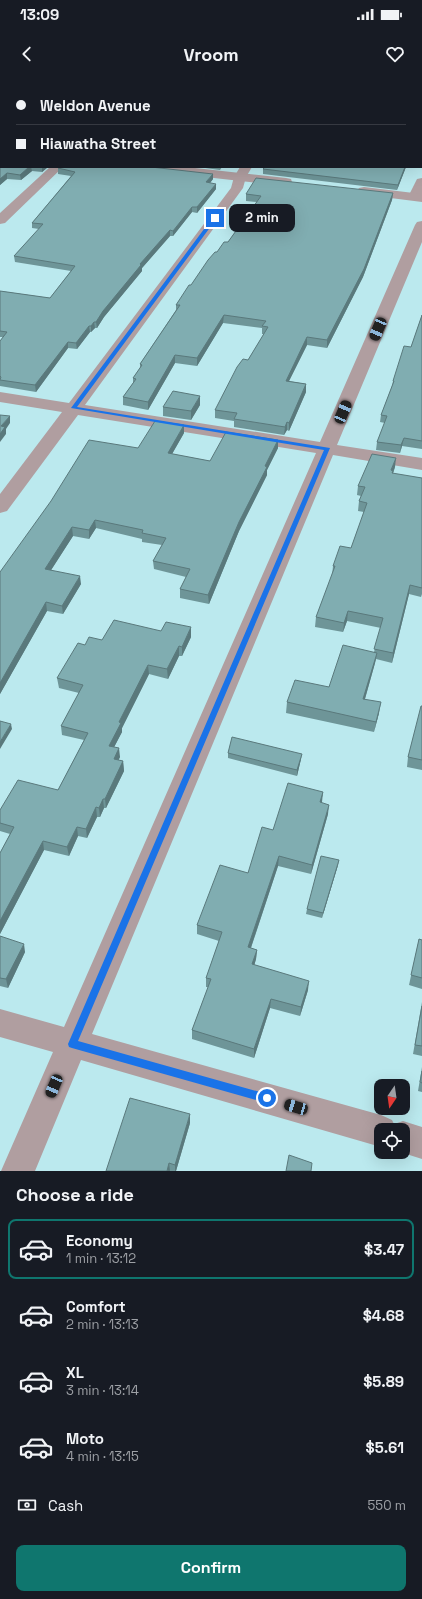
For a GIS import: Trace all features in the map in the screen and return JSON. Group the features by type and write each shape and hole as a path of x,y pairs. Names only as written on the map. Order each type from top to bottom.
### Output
{"street":[{"path":"0,220 56,168"},
{"path":"170,168 243,172 301,184"},
{"path":"0,507 237,188 243,172"},
{"path":"352,190 418,198 422,182"},
{"path":"18,1171 422,225"},
{"path":"0,397 422,464"},
{"path":"0,1023 374,1129"},
{"path":"410,1139 422,1143"}],"building":[{"path":"0,168 28,168 20,175 7,173 0,179"},
{"path":"58,168 160,168 213,174 206,182 216,184 197,207 192,207 173,231 170,230 140,264 141,265 103,311 96,322 89,326 76,343 68,342 35,385 0,380 0,341 7,332 0,331 0,291 50,298 75,266 14,256 43,224 32,223 75,172"},
{"path":"264,168 405,168 398,185 263,169"},
{"path":"256,178 393,193 364,269 327,340 307,337 286,381 306,384 289,423 287,422 285,427 234,419 237,413 215,410 237,367 243,359 248,360 268,327 262,326 266,321 224,315 197,358 175,355 148,402 123,397 136,379 133,378 142,365 140,364 180,305 176,305 189,285 191,285 208,260 215,252 217,252 224,242 228,242 261,196 246,194"},
{"path":"422,315 422,441 404,438 401,445 377,442 387,416 381,415 394,381 404,346 411,347"},
{"path":"173,391 200,396 191,411 163,407"},
{"path":"0,415 10,416 1,426 5,427 0,434"},
{"path":"155,421 184,425 168,453 210,461 226,432 278,440 265,466 267,467 239,522 208,595 180,589 190,569 153,561 166,538 142,533 143,530 95,520 89,530 72,527 45,569 80,576 62,606 46,602 0,683 0,572 51,501 89,440 138,448"},
{"path":"372,454 396,458 391,470 393,471 392,473 422,478 422,588 410,585 393,653 374,649 383,618 348,611 344,623 316,617 335,566 333,566 340,546 351,548 367,503 359,501 365,487 358,486"},
{"path":"114,620 161,631 166,622 191,627 182,647 179,646 167,669 148,665 119,722 121,723 109,746 119,748 114,759 123,761 105,799 103,799 99,808 96,807 86,829 77,827 67,847 43,841 0,921 0,853 14,827 0,823 0,810 18,780 58,790 88,733 61,726 83,685 57,678 78,643 85,645 89,637 102,640"},
{"path":"343,645 377,653 363,699 381,702 376,722 287,702 295,680 329,687"},
{"path":"422,706 422,760 408,757"},
{"path":"0,721 11,724 0,742"},
{"path":"232,737 302,754 297,770 228,753"},
{"path":"288,783 323,792 320,802 329,805 312,865 279,856 248,947 257,950 252,964 309,981 301,1007 271,999 254,1049 192,1030 211,979 206,978 222,932 197,925 220,865 248,873 262,827 273,830"},
{"path":"321,856 339,860 323,913 307,909"},
{"path":"0,936 24,944 6,979 0,978"},
{"path":"419,939 422,940 422,978 411,975"},
{"path":"422,1006 422,1046 415,1045"},
{"path":"422,1071 422,1083 420,1082"},
{"path":"130,1098 190,1114 175,1165 169,1163 167,1171 106,1171"},
{"path":"289,1155 312,1163 311,1171 286,1171"}],"route":[{"path":"215,218 73,408 296,445 327,448 72,1044 267,1098"}]}
